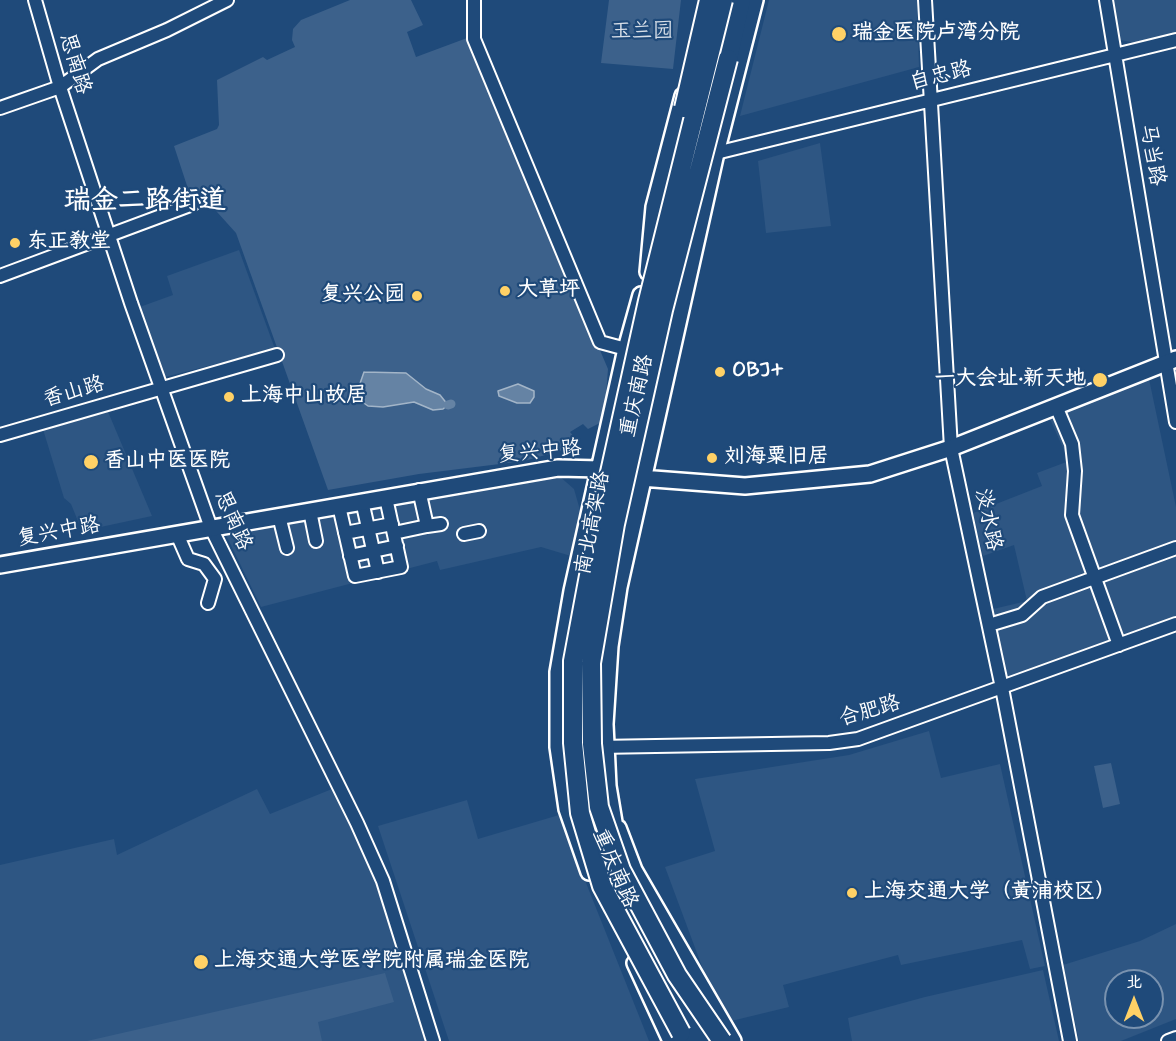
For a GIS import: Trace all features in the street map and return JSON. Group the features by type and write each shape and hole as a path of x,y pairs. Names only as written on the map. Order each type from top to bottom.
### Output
{"highway":[{"path":"653,266 668,184 708,0"},
{"name":"南北高架路","path":"680,1039 602,886 580,813 573,743 573,661 598,522 653,266 721,0"},
{"name":"南北高架路","path":"715,1041 621,870 599,807 592,744 591,663 615,524 663,310 743,0"},
{"path":"677,975 722,1041"}],"main road":[{"name":"重庆南路","path":"653,266 654,207 708,0"},
{"name":"重庆南路","path":"680,1039 631,956 593,882 567,809 558,747 558,672 572,591 601,470 606,434 626,350 653,266 721,0"},
{"name":"重庆南路","path":"715,1041 640,898 618,843 611,808 606,747 610,646 619,587 641,478 716,153 755,0"},
{"path":"659,191 674,178"},
{"name":"复兴中路","path":"0,565 387,498 419,490 558,468 601,470 641,478 745,486 870,474 951,448 1171,361"},
{"name":"重庆南路","path":"611,808 634,870 733,1041"}],"street":[{"name":"思南路","path":"35,0 60,87 109,237 160,388 211,528 236,570 383,881 433,1041"},
{"path":"0,108 60,87 98,59 167,30 227,0"},
{"path":"474,0 474,39 600,342 626,350"},
{"name":"淡水路","path":"926,0 951,448 1002,688 1070,1041"},
{"name":"马当路","path":"1106,0 1171,361 1176,422"},
{"name":"自忠路","path":"716,153 1176,40"},
{"path":"0,276 193,204"},
{"name":"香山路","path":"0,435 276,356"},
{"path":"1056,406 1072,444 1075,471 1072,515 1119,645"},
{"path":"419,490 427,526"},
{"path":"339,506 355,576 401,567 387,498"},
{"path":"363,501 378,572"},
{"path":"310,511 316,542"},
{"path":"279,516 287,548"},
{"path":"350,556 373,551 394,534 441,524"},
{"path":"345,533 368,528 394,534"},
{"path":"464,534 479,531"},
{"path":"177,534 188,559 204,564 215,579"},
{"path":"989,625 1022,615 1042,597 1176,548"},
{"path":"215,579 236,570"},
{"path":"208,603 215,579"},
{"name":"合肥路","path":"558,747 843,742 873,735 1176,624"},
{"path":"1168,1041 1176,1038"}],"shaded area":[{"name":"瑞金医院卢湾分院","path":"769,0 917,0 919,67 740,116"},
{"path":"1113,0 1176,0 1176,34 1136,43 1120,40"},
{"path":"820,143 831,226 766,233 758,161"},
{"path":"239,250 275,349 161,378 137,308 173,295 167,276"},
{"path":"364,372 406,373 426,389 440,395 448,405 443,409 433,410 414,402 383,407 368,406 361,401 357,392"},
{"path":"1149,379 1176,507 1176,617 1006,679 993,609 1027,601 1014,545 983,556 973,513 1042,486 1037,473 1069,461 1050,419"},
{"path":"518,384 534,391 534,397 530,403 517,403 499,396 498,391"},
{"name":"香山中医医院","path":"106,407 152,516 82,531 71,504 64,498 42,426"},
{"path":"558,475 574,489 580,510 571,556 541,547 440,570 437,561 261,607 226,535 399,501"},
{"name":"上海交通大学（黄浦校区）","path":"929,731 941,778 1000,764 1045,966 1030,969 1022,940 901,965 898,955 783,985 789,1007 723,1023 665,867 715,851 695,779 849,755"},
{"name":"上海交通大学医学院附属瑞金医院","path":"257,789 270,814 332,789 377,884 427,1041 0,1041 0,865 114,839 117,855"},
{"path":"467,800 478,839 559,815 649,1041 449,1041 378,826"},
{"path":"1176,924 1176,1019 1164,1024 1164,969 1104,969 1104,1029 1151,1029 1121,1041 1079,1041 1063,965 1140,941"},
{"path":"1043,970 1059,1041 852,1041 848,1018 925,997"}],"green space":[{"name":"复兴公园","path":"350,0 411,0 423,25 407,32 416,57 467,38 608,369 604,421 588,429 583,424 570,432 576,439 563,450 524,461 419,474 328,490 236,233 208,202 194,207 174,146 217,129 219,125 217,80 263,57 267,60 295,47 292,40 293,29 301,20"},
{"name":"玉兰园","path":"609,0 681,0 673,69 601,63"},
{"path":"1111,763 1120,804 1103,808 1094,766"},
{"path":"385,973 394,1002 318,1022 322,1041 87,1041"}],"place":[{"name":"瑞金医院卢湾分院","path":"839,34"},
{"name":"东正教堂","path":"15,243"},
{"name":"大草坪","path":"505,291"},
{"name":"复兴公园","path":"417,296"},
{"name":"OBJ+","path":"720,372"},
{"name":"一大会址·新天地","path":"1100,380"},
{"name":"上海中山故居","path":"229,397"},
{"name":"刘海粟旧居","path":"712,458"},
{"name":"香山中医医院","path":"91,462"},
{"name":"上海交通大学（黄浦校区）","path":"852,893"},
{"name":"上海交通大学医学院附属瑞金医院","path":"201,962"}],"district":[{"name":"瑞金二路街道","path":"145,202"}]}
